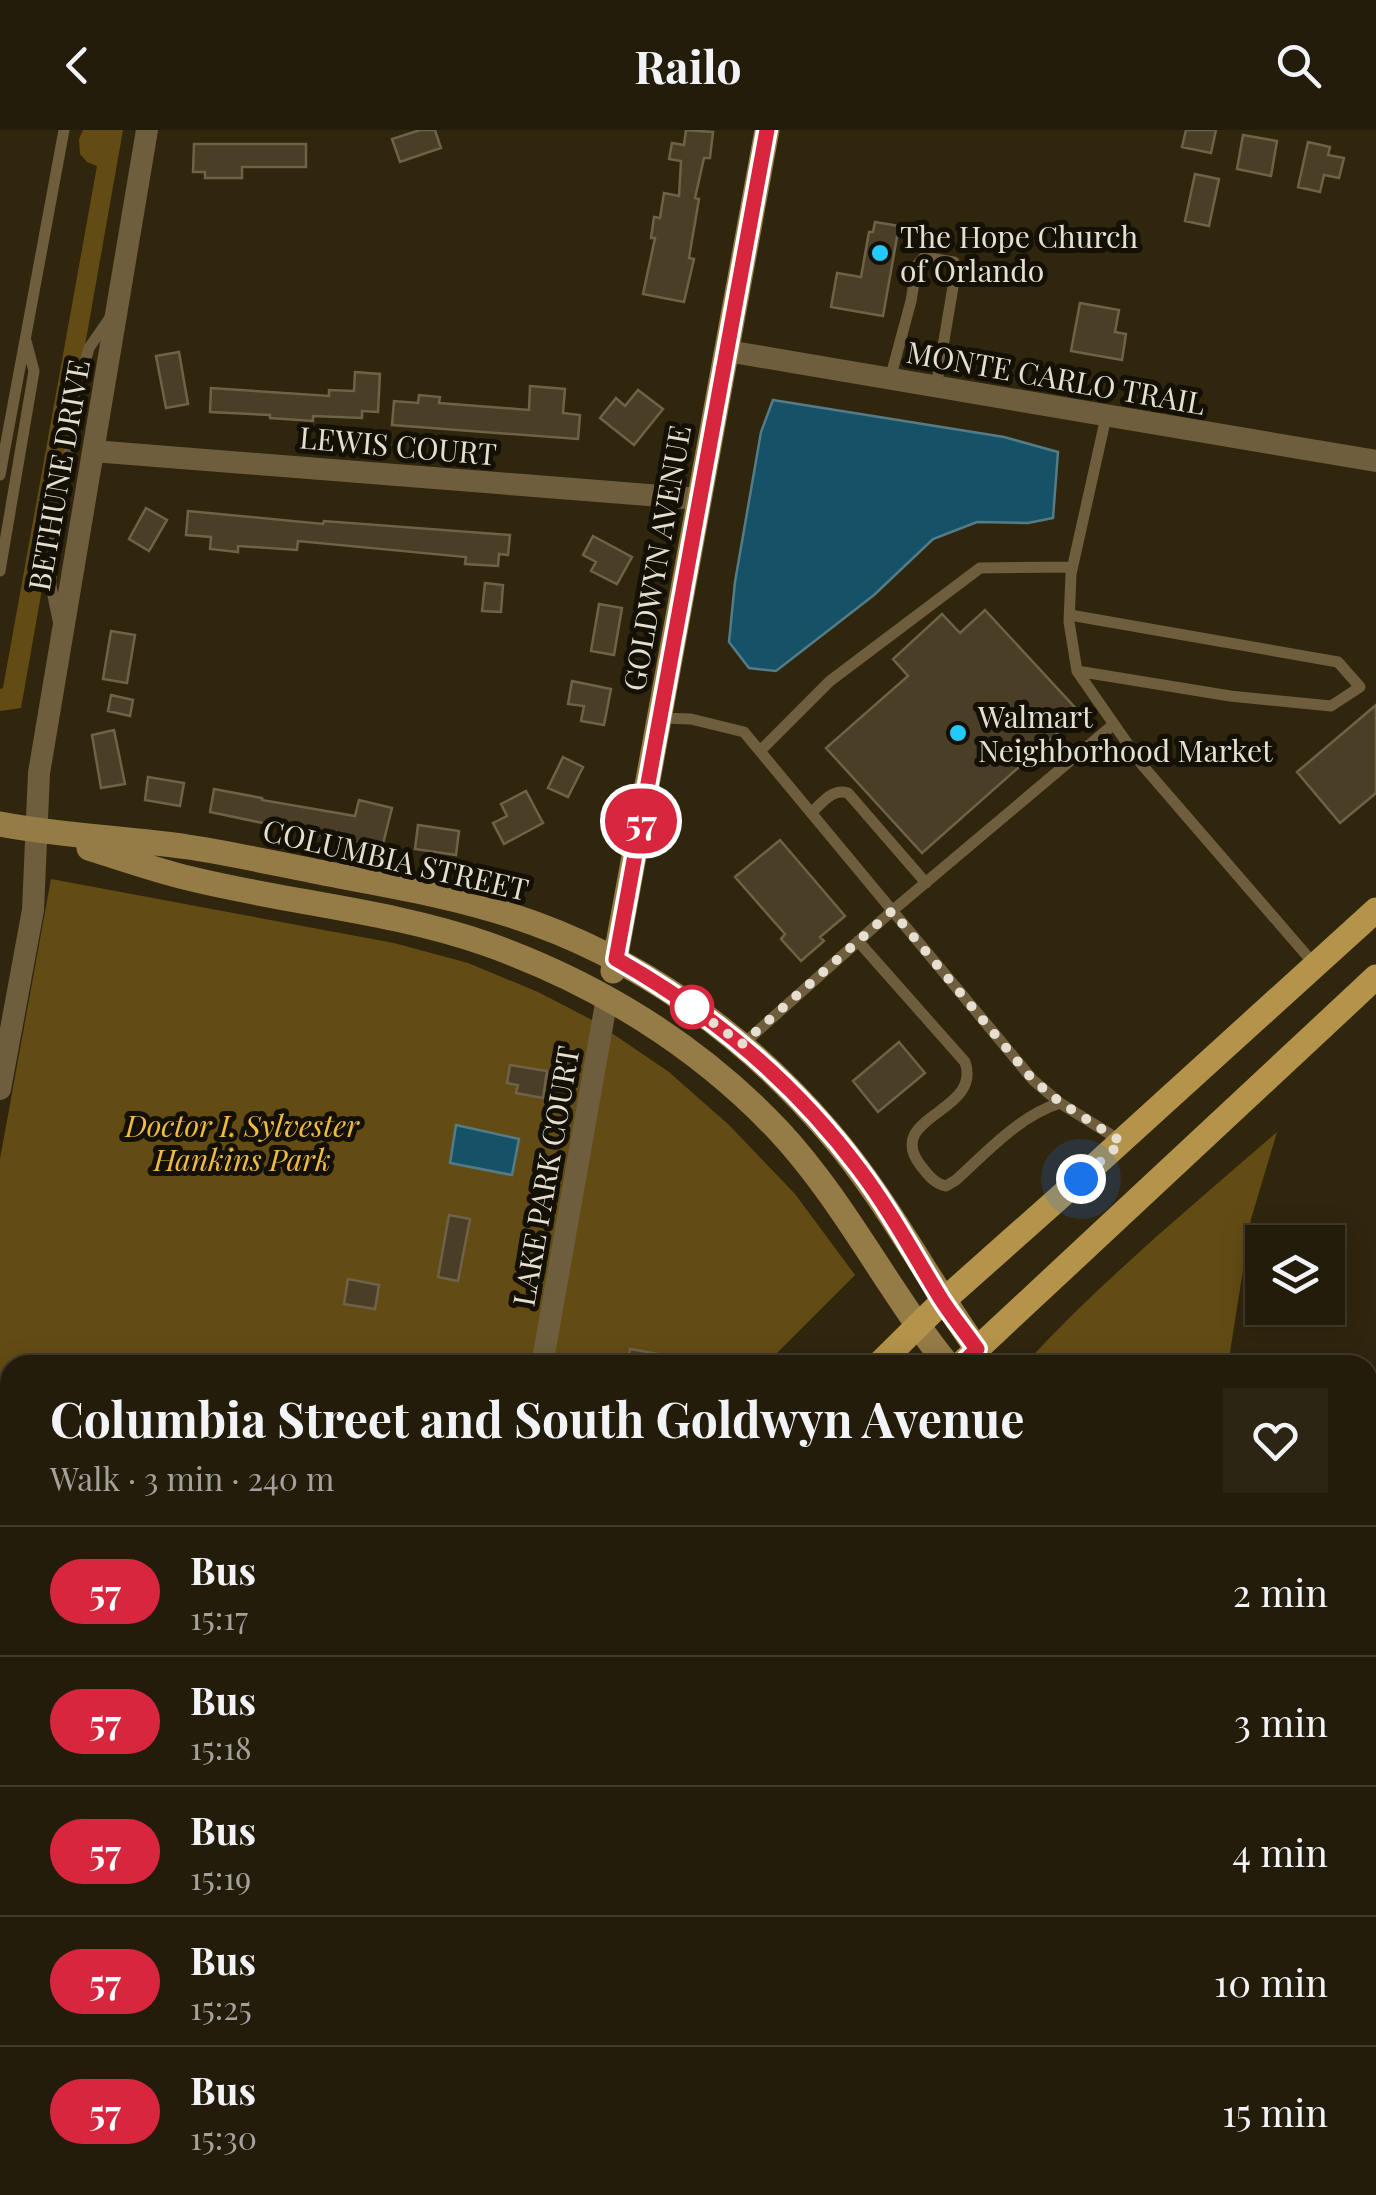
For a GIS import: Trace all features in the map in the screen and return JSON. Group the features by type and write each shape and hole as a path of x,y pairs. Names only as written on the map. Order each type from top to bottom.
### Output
{"main road":[{"path":"888,1355 942,1301 1376,910"},
{"path":"971,1355 1376,977"}],"street":[{"name":"BETHUNE DRIVE","path":"0,1089 33,910 38,773 147,130"},
{"name":"GOLDWYN AVENUE","path":"608,998 767,130"},
{"name":"MONTE CARLO TRAIL","path":"727,351 1376,461"},
{"name":"LEWIS COURT","path":"93,450 699,499"},
{"name":"COLUMBIA STREET","path":"0,824 188,847 439,896 514,916 616,959 742,1044 828,1130 889,1212 942,1301 968,1355"},
{"name":"COLUMBIA STREET","path":"36,831 176,875 449,933 530,961 608,998 710,1068 790,1143 836,1201 916,1326 940,1355"},
{"name":"LAKE PARK COURT","path":"544,1355 608,998"}],"lane":[{"path":"0,474 64,130"},
{"path":"890,379 917,265 924,257 954,262 936,388"},
{"path":"62,638 51,586 51,563 80,386 89,348 117,307"},
{"path":"0,571 34,371 24,337"},
{"path":"1106,416 1072,567 1070,615 1077,671 1144,766 1315,966"},
{"path":"760,751 830,681 980,568 1072,567"},
{"path":"1070,615 1338,662 1360,687 1330,706 1230,696 1077,671"},
{"path":"660,718 692,720 744,732 1033,1080 1122,1142"},
{"path":"742,1044 892,911 1114,724"},
{"path":"811,813 832,793 848,792 926,883"},
{"path":"858,941 965,1062 966,1082 956,1100 915,1131 911,1139 918,1164 938,1184 946,1186 956,1180 1024,1120 1060,1102"}],"green space":[{"path":"83,130 123,130 21,708 0,711 0,689 97,166 80,154"},
{"name":"Doctor I. Sylvester Hankins Park","path":"51,879 394,943 468,963 538,992 594,1021 669,1072 729,1125 795,1194 855,1275 775,1355 0,1355 0,1159"},
{"path":"1277,1132 1250,1225 1245,1225 1245,1257 1230,1355 1033,1355 1115,1274"}],"water":[{"path":"773,400 1004,437 1058,452 1053,518 1028,523 977,522 933,539 874,595 776,671 749,668 729,642 735,582 761,432"},
{"path":"456,1125 519,1139 512,1175 450,1163"}],"building":[{"path":"420,130 435,130 441,148 400,162 392,139"},
{"path":"686,130 713,132 710,158 704,158 695,198 699,199 689,258 694,259 684,302 643,294 655,238 651,238 654,217 660,218 664,193 679,196 681,161 669,159 672,143 684,145"},
{"path":"1186,130 1216,130 1211,153 1182,147"},
{"path":"1243,135 1277,141 1271,176 1237,169"},
{"path":"1308,142 1330,147 1328,155 1344,158 1339,178 1324,175 1320,192 1298,187"},
{"path":"194,144 306,144 306,167 242,167 242,178 205,178 205,172 193,172"},
{"path":"1195,174 1219,179 1209,226 1185,221"},
{"name":"The Hope Church of Orlando","path":"875,222 899,226 883,316 831,307 837,273 861,277 869,232 873,232"},
{"path":"1080,303 1119,310 1115,332 1126,334 1122,360 1071,351"},
{"path":"179,352 188,404 166,408 156,356"},
{"path":"355,372 380,374 378,412 362,411 362,418 313,416 313,421 210,412 211,388 329,396 329,390 354,391"},
{"path":"530,386 565,389 563,413 580,415 578,439 392,425 394,401 418,403 419,395 440,397 439,403 529,410"},
{"path":"638,390 663,409 634,445 600,418 616,398 625,406"},
{"path":"146,508 167,520 149,551 129,539"},
{"path":"188,511 510,535 508,555 499,554 498,566 465,564 466,557 298,541 297,550 238,546 238,552 210,549 211,537 186,535"},
{"path":"593,536 632,557 617,584 591,571 596,562 583,555"},
{"path":"485,583 503,585 501,612 482,611"},
{"path":"599,604 622,608 614,655 591,651"},
{"path":"985,610 1080,713 922,853 826,748 908,676 893,659 942,614 960,633"},
{"path":"111,631 135,635 127,683 103,679"},
{"path":"572,681 611,689 604,725 581,721 584,706 568,704"},
{"path":"111,695 133,700 130,716 108,711"},
{"path":"1376,705 1376,793 1340,823 1297,772"},
{"path":"114,730 125,784 101,788 92,735"},
{"path":"563,757 583,767 568,797 548,788"},
{"path":"148,777 184,783 180,806 145,800"},
{"path":"214,789 355,816 359,800 392,808 382,848 210,812"},
{"path":"526,791 543,823 504,844 493,823 507,816 501,804"},
{"path":"418,825 459,831 456,855 415,849"},
{"path":"780,840 845,916 820,937 824,941 801,961 781,939 785,934 735,877"},
{"path":"899,1042 925,1073 878,1112 853,1081"},
{"path":"510,1065 547,1071 543,1098 516,1093 518,1085 507,1083"},
{"path":"449,1215 470,1219 458,1281 438,1277"},
{"path":"348,1279 379,1285 375,1309 344,1304"},
{"path":"630,1349 664,1355 629,1355"}],"bus line":[{"name":"57","path":"767,130 616,959 658,983 742,1044 828,1130 889,1212 942,1301 977,1349 971,1355"}],"place":[{"name":"The Hope Church of Orlando","path":"880,253"},
{"name":"Walmart Neighborhood Market","path":"958,733"}],"route":[{"path":"692,1007 681,999 742,1044 892,911 1033,1080 1122,1142 1081,1179"}]}
